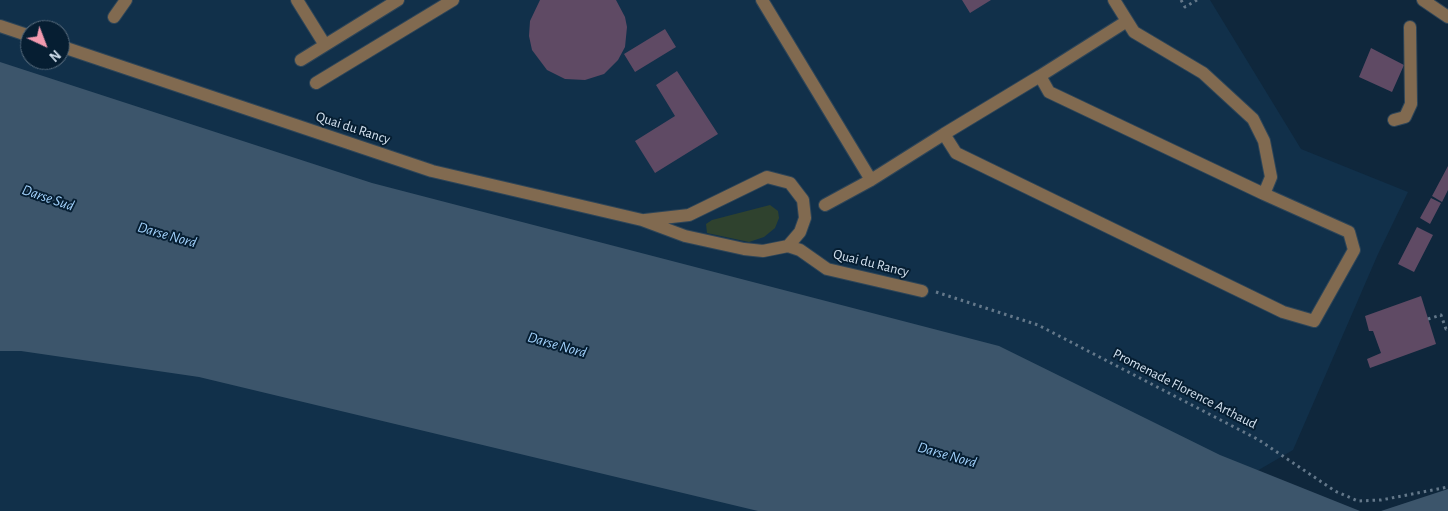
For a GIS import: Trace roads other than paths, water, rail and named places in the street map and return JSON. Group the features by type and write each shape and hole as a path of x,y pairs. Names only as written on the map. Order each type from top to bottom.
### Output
{"street":[{"path":"114,17 126,0"},
{"path":"298,0 325,45"},
{"path":"301,60 398,0"},
{"path":"316,83 453,0"},
{"path":"762,0 871,180"},
{"path":"1114,0 1134,32 1202,73 1253,120 1264,141 1271,176 1264,194"},
{"path":"1423,0 1448,18"},
{"path":"825,205 871,180 1127,21"},
{"path":"0,26 20,33"},
{"path":"1394,120 1405,117 1411,104 1410,27"},
{"name":"Quai du Rancy","path":"70,49 432,171 642,220 686,236 744,249 763,251 788,246 800,250 827,269 921,291"},
{"path":"944,134 956,153 1283,312 1314,321 1354,250 1349,232 1264,194 1049,92 1040,76"},
{"name":"Quai du Rancy","path":"642,220 689,216 767,177 790,183 803,200 805,218 800,232 788,246"}],"water":[{"path":"0,62 372,183 999,346 1220,455 1360,511 758,511 199,377 21,351 0,351"},
{"path":"1448,489 1448,511 1381,511"}],"water label":[{"name":"Darse Sud","path":"48,198"},
{"name":"Darse Nord","path":"167,235"},
{"name":"Darse Nord","path":"557,345"},
{"name":"Darse Nord","path":"947,455"}]}
